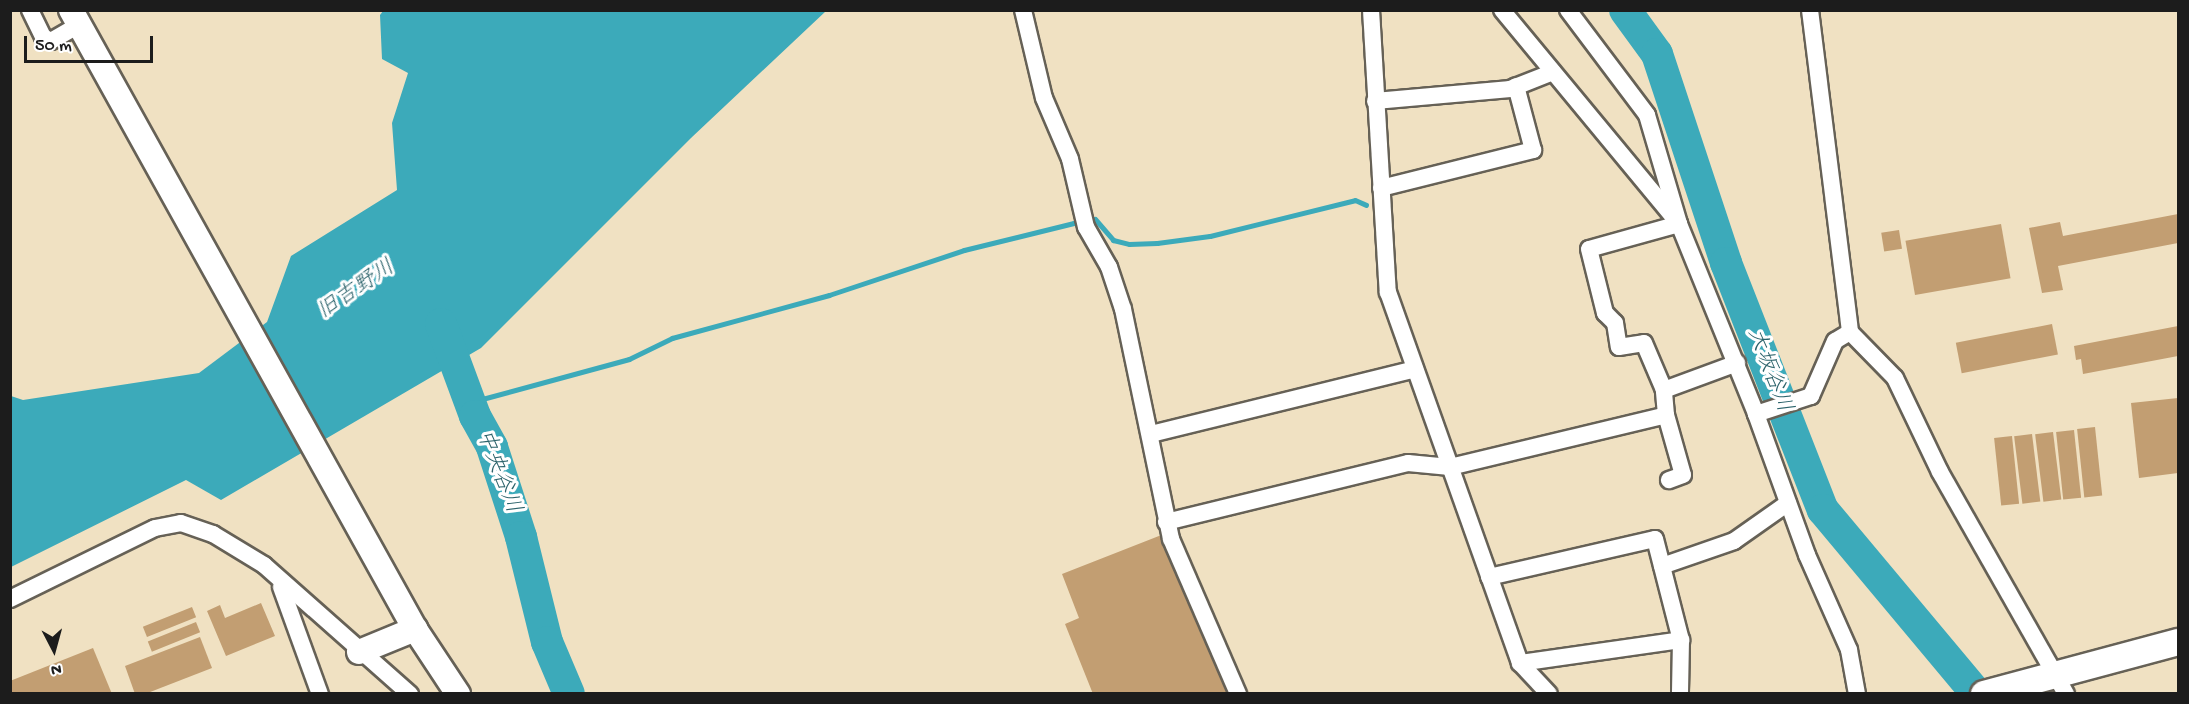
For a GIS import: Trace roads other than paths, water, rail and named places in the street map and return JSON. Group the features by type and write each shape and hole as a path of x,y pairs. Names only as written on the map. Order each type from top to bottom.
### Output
{"main road":[{"path":"1983,693 2028,681 2061,684 2178,642"}],"street":[{"path":"30,10 44,37 51,41 79,25 341,491 415,629 458,693"},
{"path":"1023,10 1044,98 1070,159 1085,222 1109,267 1123,309 1151,434 1166,522 1238,693"},
{"path":"1371,10 1388,292 1520,663 1550,693"},
{"path":"1502,10 1678,224"},
{"path":"1568,10 1647,115 1678,224 1759,413 1788,503 1849,650 1857,693"},
{"path":"1810,10 1850,332 1895,378 1940,472 2061,684"},
{"path":"1375,101 1516,86 1553,72"},
{"path":"1381,188 1533,150 1516,86"},
{"path":"1669,480 1683,475 1666,415 1664,390 1644,343 1619,347 1614,323 1605,313 1589,249 1678,224"},
{"path":"1759,413 1811,396 1835,341 1850,332"},
{"path":"1664,390 1737,363"},
{"path":"1151,434 1415,369"},
{"path":"1166,522 1408,463 1450,467 1666,415"},
{"path":"1662,566 1734,541 1788,503"},
{"path":"10,599 171,524 213,534 264,565 279,583 410,693"},
{"path":"1489,577 1655,539 1681,640 1680,693"},
{"path":"279,583 320,693"},
{"path":"359,652 415,629"},
{"path":"1520,663 1681,640"}],"water":[{"name":"旧吉野川","path":"383,11 826,11 691,138 481,348 221,500 186,480 11,567 11,396 23,400 199,373 267,322 291,256 397,190 392,123 408,73 382,59 380,15"}],"waterway":[{"name":"大坂谷川","path":"1625,10 1657,54 1726,263 1823,510 1977,694"},
{"path":"471,402 629,359 672,338 829,295 964,250 1074,223 1095,219 1113,240 1129,244 1157,243 1210,236 1355,200 1366,205"},
{"name":"中央谷川","path":"441,324 475,416 492,447 521,537 547,642 569,694"}]}
